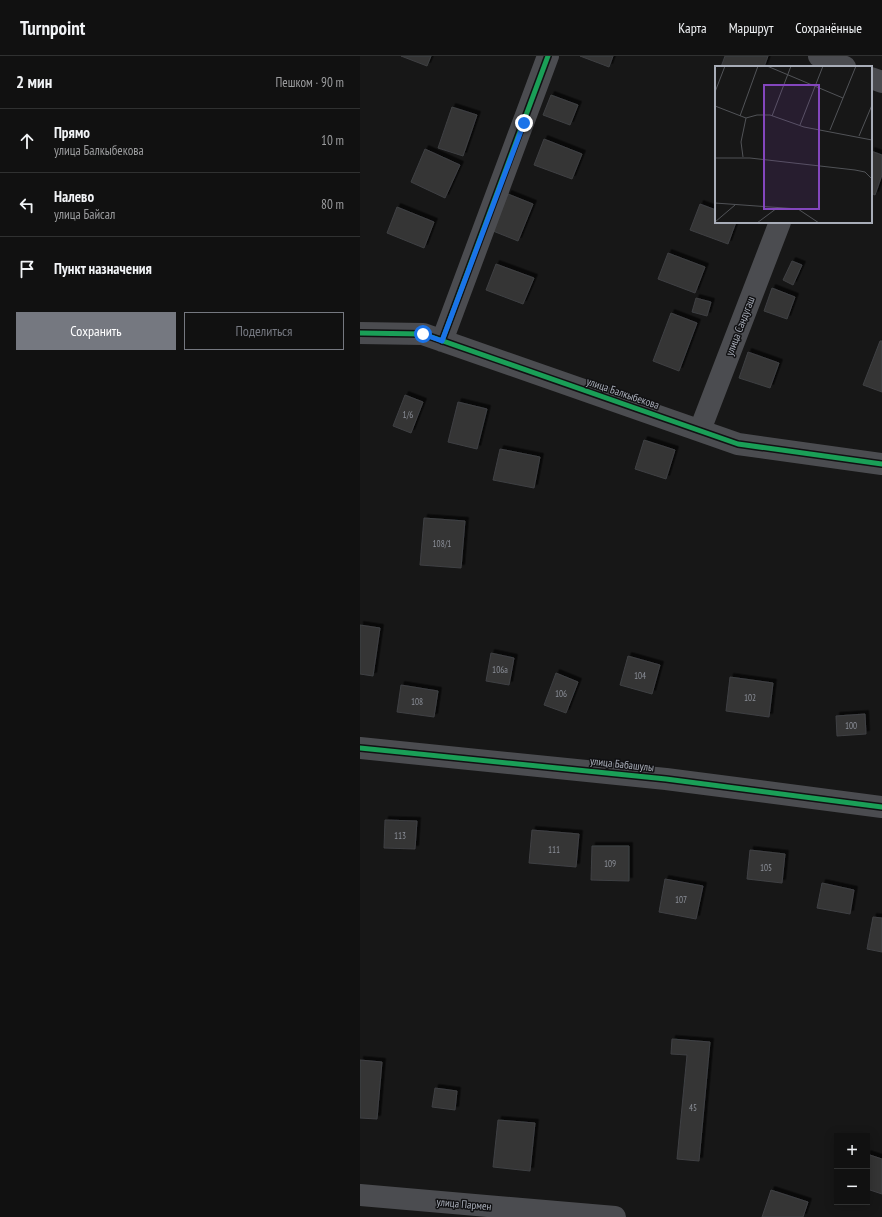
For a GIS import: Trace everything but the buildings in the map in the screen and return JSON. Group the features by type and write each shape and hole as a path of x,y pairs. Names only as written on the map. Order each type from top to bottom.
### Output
{"street":[{"path":"442,341 548,56"},
{"path":"819,56 841,64"},
{"path":"872,78 882,82"},
{"name":"улица Сандугаш","path":"700,430 780,223"},
{"name":"улица Балкыбекова","path":"360,333 423,334 738,444 882,464"},
{"name":"улица Бабашулы","path":"360,748 666,779 882,807"},
{"name":"улица Пармен","path":"360,1196 483,1212 615,1217"}],"cycle path":[{"path":"442,341 548,56"},
{"path":"360,333 423,334 738,444 882,464"},
{"path":"360,748 666,779 882,807"}],"route":[{"path":"423,334 442,341 524,123"}]}
